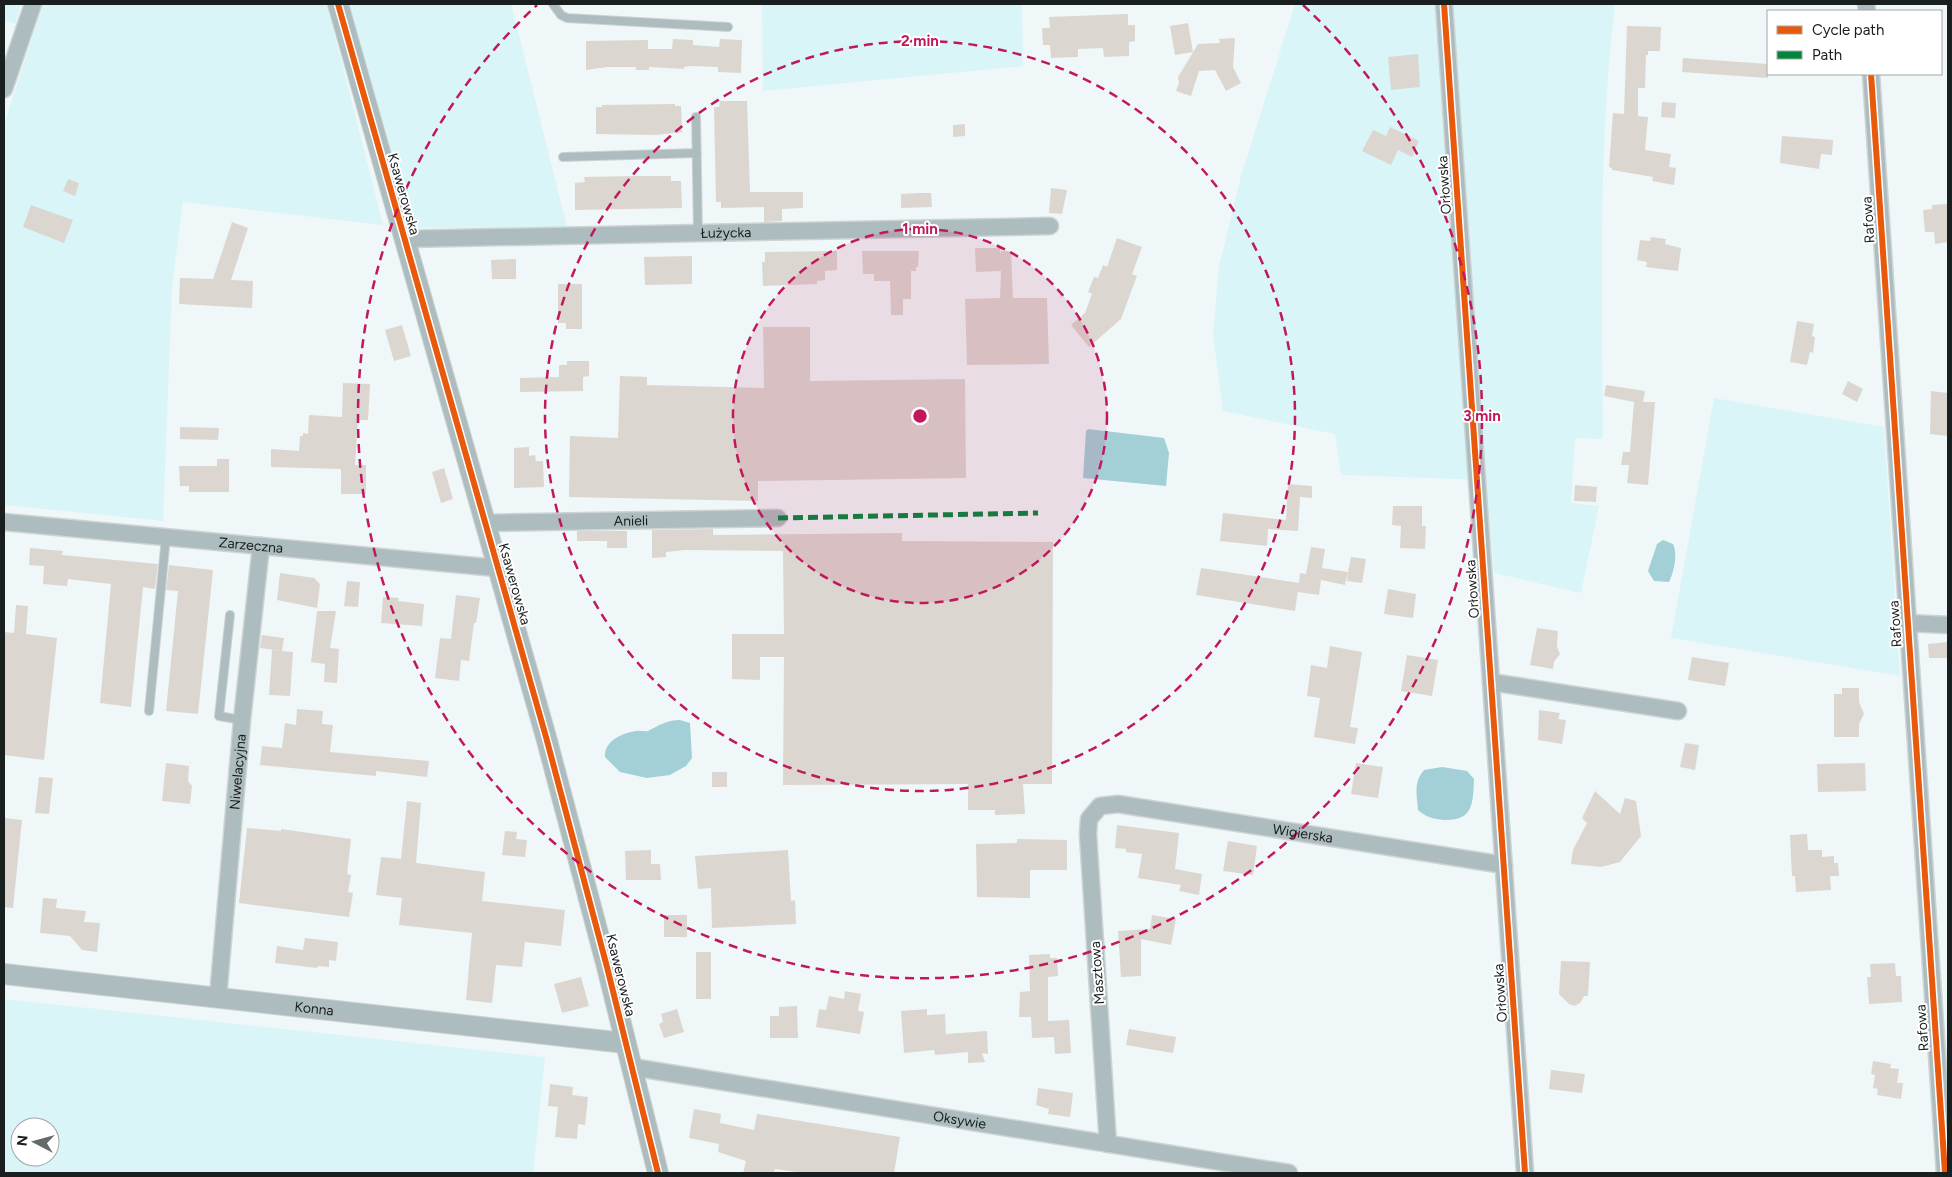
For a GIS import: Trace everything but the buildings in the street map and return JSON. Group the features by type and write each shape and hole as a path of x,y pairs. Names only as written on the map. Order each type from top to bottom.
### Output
{"street":[{"path":"4,89 33,4"},
{"name":"Ksawerowska","path":"338,4 549,747 658,1173"},
{"name":"Orłowska","path":"1444,4 1526,1173"},
{"name":"Rafowa","path":"1871,75 1945,1173"},
{"name":"Łużycka","path":"404,239 1050,226"},
{"name":"Anieli","path":"485,523 778,518"},
{"name":"Zarzeczna","path":"4,522 497,568"},
{"name":"Niwelacyjna","path":"218,997 242,720 260,546"},
{"path":"1908,623 1948,625"},
{"path":"1491,682 1678,711"},
{"name":"Wigierska","path":"1100,806 1118,804 1504,865"},
{"name":"Masztowa","path":"1100,806 1089,819 1088,834 1108,1144"},
{"name":"Konna","path":"4,974 625,1043"},
{"name":"Oksywie","path":"632,1067 1289,1173"}],"lane":[{"path":"553,4 561,16 567,18 728,28"},
{"path":"696,118 698,233"},
{"path":"564,157 696,153"},
{"path":"149,711 166,537"},
{"path":"230,615 219,716 242,720"}],"shaded area":[{"path":"4,4 21,4 15,24 4,20"},
{"path":"43,4 327,4 383,225 183,202 172,286 163,521 4,505 4,125"},
{"path":"346,4 511,4 567,227 415,228"},
{"path":"762,4 1022,4 1023,66 763,91"},
{"path":"1295,4 1615,4 1603,167 1603,439 1575,438 1571,503 1599,506 1581,593 1494,573 1486,480 1341,475 1335,434 1223,411 1213,335 1219,267 1241,176"},
{"path":"1714,398 1884,427 1900,676 1671,638"},
{"path":"1088,429 1164,438 1169,453 1166,486 1083,478 1086,431"},
{"path":"1663,540 1673,544 1675,553 1674,568 1669,582 1654,581 1648,571 1657,544"},
{"path":"680,720 690,723 692,758 686,766 670,775 647,778 620,772 605,757 607,746 620,736 636,731 648,731 666,722"},
{"path":"1442,767 1467,771 1474,779 1470,809 1461,818 1454,820 1436,819 1418,810 1416,789 1418,780 1424,770"},
{"path":"4,999 545,1057 533,1173 4,1173"}],"marked path":[{"path":"778,518 1038,513"}],"cycle path":[{"path":"338,4 546,737 607,967 658,1173"},
{"path":"1444,4 1525,1173"},
{"path":"1871,75 1945,1173"}]}
